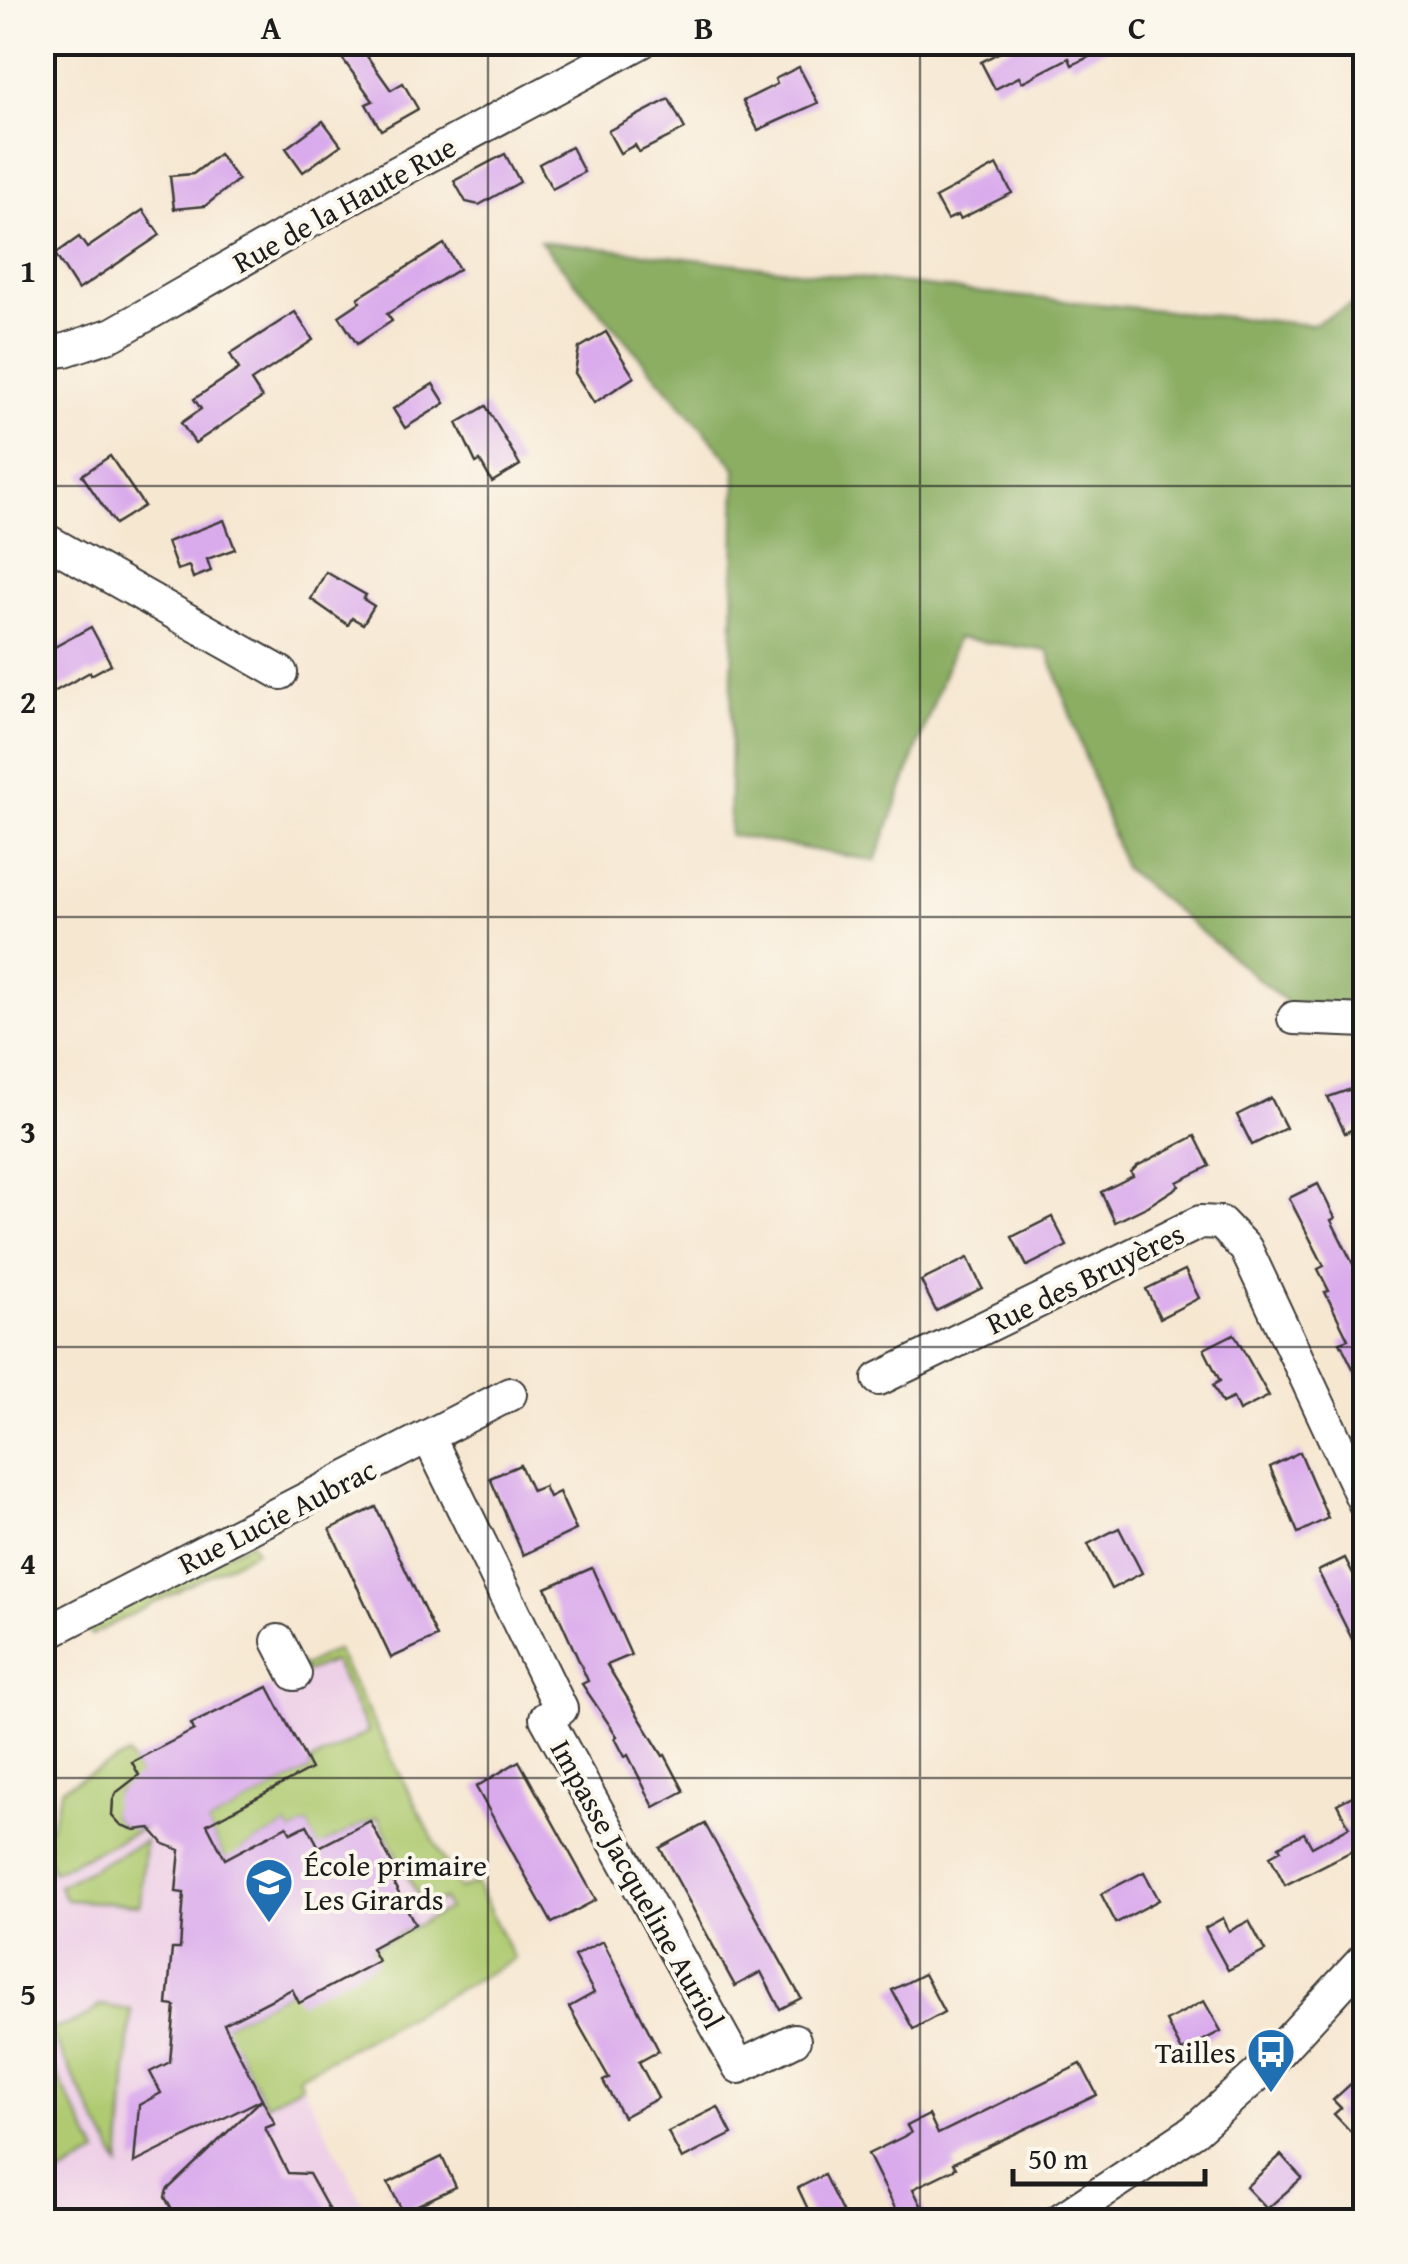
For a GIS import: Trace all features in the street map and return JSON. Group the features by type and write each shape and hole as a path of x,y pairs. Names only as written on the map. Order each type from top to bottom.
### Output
{"street":[{"name":"Rue de la Haute Rue","path":"42,353 65,350 113,334 356,194 642,42"},
{"path":"42,538 281,673"},
{"path":"1294,1018 1366,1021"},
{"name":"Rue des Bruyères","path":"878,1378 1200,1222 1220,1223 1246,1249 1366,1506"},
{"name":"Rue Lucie Aubrac","path":"42,1634 510,1394"},
{"name":"Impasse Jacqueline Auriol","path":"429,1438 561,1709 546,1718 739,2067 794,2040"},
{"path":"278,1641 296,1674"},
{"path":"1057,2222 1194,2131 1257,2075 1366,1957"}],"shaded area":[{"name":"École primaire Les Girards","path":"336,1650 459,1889 476,1883 514,1959 298,2076 372,2221 43,2222 42,2208 54,2200 42,2180 42,1831 50,1827 62,1788 128,1755 133,1761 194,1730 191,1724"}],"green space":[{"path":"540,241 994,294 1311,325 1365,298 1365,1006 1287,1003 1124,868 1048,651 957,638 876,861 729,835 736,468"},
{"path":"251,1542 256,1551 91,1635 85,1623"},
{"path":"336,1650 459,1889 476,1883 514,1959 298,2076 302,2085 265,2104 234,2044 204,2058 207,2026 227,2023 448,1909 443,1899 424,1908 378,1817 326,1843 321,1852 307,1825 291,1833 287,1826 242,1850 229,1866 207,1824 310,1770 311,1762 368,1732 333,1661 306,1672 301,1667"},
{"path":"128,1755 141,1777 117,1792 112,1815 121,1825 142,1829 53,1872 43,1850 43,1831 50,1827 62,1788"},
{"path":"145,1841 140,1905 66,1900 59,1886"},
{"path":"100,2005 131,2010 120,2166 48,2028 76,2022"},
{"path":"43,2048 98,2154 45,2184 42,2180"}],"building":[{"path":"349,42 357,42 391,90 403,83 418,109 381,130 366,104 373,101 337,51"},
{"path":"1020,42 1120,42 1072,65 1069,58 1022,82 1019,77 995,89 981,62"},
{"path":"799,67 818,103 758,130 743,101 777,84 775,79"},
{"path":"669,99 685,129 639,152 635,145 620,153 608,131"},
{"path":"323,121 341,145 303,172 286,148"},
{"path":"571,147 584,172 552,189 539,164"},
{"path":"219,154 238,180 205,206 174,209 170,176 193,174"},
{"path":"505,154 520,182 479,205 466,202 454,181"},
{"path":"997,165 1012,193 960,219 958,215 947,220 935,198"},
{"path":"143,210 160,235 78,290 55,254 79,237 87,248"},
{"path":"444,244 459,269 387,314 392,321 357,344 339,316 360,302 358,298"},
{"path":"295,312 313,340 251,381 262,398 195,443 181,423 201,409 194,399 239,369 230,354"},
{"path":"606,332 634,377 594,403 575,373 579,348"},
{"path":"433,384 445,403 405,428 393,409"},
{"path":"486,406 520,465 492,482 480,461 476,463 457,423"},
{"path":"110,456 144,506 115,524 82,475"},
{"path":"224,520 235,549 207,559 211,571 193,578 189,566 177,570 167,542"},
{"path":"326,572 366,595 363,599 374,606 363,624 352,618 348,625 311,599"},
{"path":"91,627 111,664 48,695 42,684 42,654"},
{"path":"1366,1084 1366,1123 1345,1133 1328,1097"},
{"path":"1271,1098 1286,1128 1252,1145 1237,1115"},
{"path":"1195,1136 1210,1166 1115,1222 1101,1192 1133,1176 1131,1172 1137,1166"},
{"path":"1318,1184 1335,1218 1331,1220 1366,1290 1366,1395 1340,1342 1348,1339 1325,1292 1329,1291 1318,1269 1324,1266 1289,1198"},
{"path":"1052,1217 1067,1246 1027,1266 1012,1237"},
{"path":"968,1258 982,1288 936,1311 921,1281"},
{"path":"1185,1270 1199,1298 1160,1318 1146,1289"},
{"path":"1234,1334 1269,1396 1239,1411 1233,1398 1222,1403 1213,1385 1220,1381 1204,1349"},
{"path":"1300,1452 1328,1518 1298,1533 1270,1467"},
{"path":"520,1465 532,1491 544,1486 549,1497 559,1492 576,1530 523,1555 490,1478"},
{"path":"376,1507 437,1637 391,1658 330,1529"},
{"path":"1119,1528 1142,1573 1111,1589 1088,1544"},
{"path":"1345,1558 1366,1599 1366,1667 1318,1571"},
{"path":"592,1568 631,1655 607,1665 684,1791 654,1807 617,1736 582,1684 588,1681 546,1588"},
{"path":"268,1687 311,1769 207,1824 225,1859 287,1826 291,1833 307,1825 319,1847 370,1821 394,1868 387,1871 415,1924 371,1948 378,1961 299,2003 292,1989 224,2024 262,2099 134,2163 139,2105 161,2093 150,2072 170,2062 175,2006 167,2005 172,1949 180,1949 184,1893 176,1892 180,1850 164,1844 150,1828 135,1830 121,1825 112,1815 113,1800 139,1775 132,1762 194,1730 191,1724"},
{"path":"519,1761 596,1900 552,1923 476,1787"},
{"path":"1366,1789 1366,1858 1360,1847 1285,1885 1270,1856 1281,1850 1279,1846 1304,1833 1312,1847 1349,1827 1337,1804"},
{"path":"705,1824 801,1998 780,2009 761,1972 735,1986 660,1848"},
{"path":"1144,1872 1159,1900 1116,1923 1101,1894"},
{"path":"1223,1918 1229,1931 1249,1921 1265,1951 1228,1970 1205,1928"},
{"path":"603,1941 659,2051 639,2062 658,2098 623,2117 603,2081 609,2078 569,2007 594,1993 574,1956"},
{"path":"924,1974 944,2012 913,2029 892,1990"},
{"path":"1204,2001 1221,2031 1182,2051 1166,2021"},
{"path":"1081,2064 1097,2095 953,2163 956,2168 913,2189 926,2215 902,2222 868,2154 911,2133 907,2126 929,2115 938,2134"},
{"path":"1366,2070 1366,2125 1354,2135 1334,2114 1341,2108 1333,2100"},
{"path":"262,2099 275,2124 265,2128 288,2173 309,2174 329,2210 306,2222 178,2222 165,2197 167,2190"},
{"path":"718,2107 732,2134 682,2159 668,2132"},
{"path":"1281,2155 1302,2178 1267,2209 1246,2187"},
{"path":"442,2157 456,2187 403,2212 388,2183"},
{"path":"824,2175 847,2222 814,2222 798,2188"}],"place":[{"name":"École primaire Les Girards","path":"269,1924"},
{"name":"Tailles","path":"1271,2094"}]}
